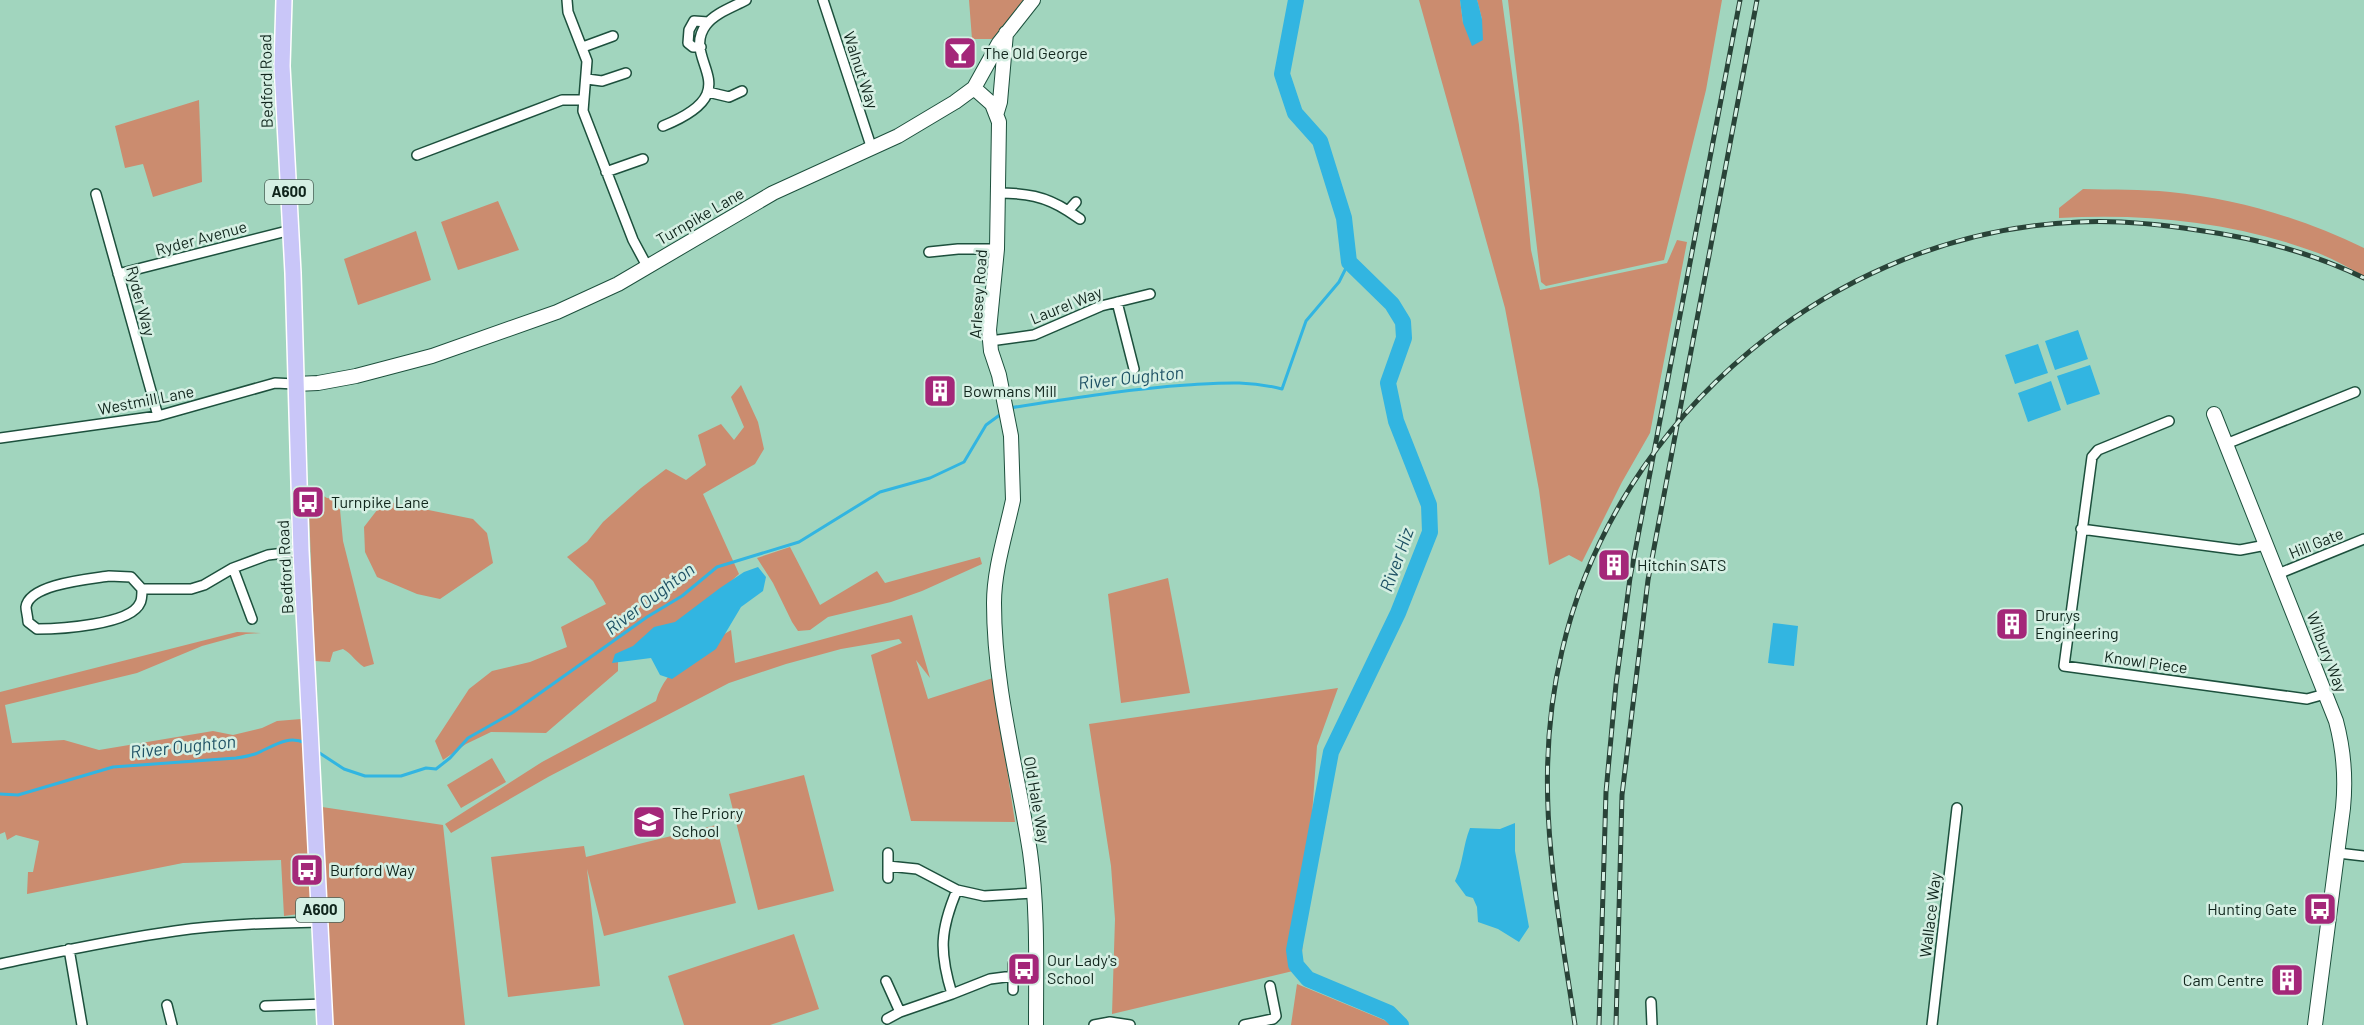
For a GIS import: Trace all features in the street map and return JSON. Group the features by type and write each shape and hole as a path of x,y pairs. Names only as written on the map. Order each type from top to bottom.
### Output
{"main road":[{"name":"Bedford Road","path":"284,0 282,66 325,1025"}],"street":[{"path":"567,0 568,12 587,61 587,79 582,100 583,111 633,240 647,266"},
{"path":"663,126 696,109 705,99 709,79 701,47 701,36 708,22 746,0"},
{"name":"Walnut Way","path":"823,0 872,149"},
{"path":"997,112 988,100 974,88 1006,33 1033,0"},
{"name":"Arlesey Road","path":"995,582 1013,500 1011,436 990,341 997,249 999,133 997,112 1000,102 1006,33"},
{"path":"583,47 613,36"},
{"path":"587,79 602,81 626,73"},
{"name":"Turnpike Lane","path":"295,384 318,383 371,373 499,334 593,297 773,193 872,149 928,119 974,88"},
{"path":"708,92 729,97 742,91"},
{"path":"417,155 562,99 582,100"},
{"path":"606,172 643,159"},
{"path":"998,193 1034,195 1050,200 1080,219"},
{"name":"Ryder Way","path":"96,194 158,416"},
{"path":"1068,211 1076,202"},
{"name":"Ryder Avenue","path":"118,274 291,230"},
{"path":"929,252 997,249"},
{"name":"Laurel Way","path":"990,341 1034,335 1117,302 1150,294"},
{"name":"Laurel Way","path":"1117,302 1134,369"},
{"name":"Westmill Lane","path":"0,438 158,416 275,383 295,384"},
{"path":"2226,444 2355,392"},
{"name":"Wilbury Way","path":"2214,414 2338,728 2344,760 2345,790 2315,1025"},
{"name":"Knowl Piece","path":"2169,421 2094,453 2081,529 2064,666 2307,699 2325,694"},
{"path":"2081,529 2240,550 2266,545"},
{"name":"Hill Gate","path":"2278,574 2364,539"},
{"path":"142,589 140,605 130,614 100,623 57,629 37,629 28,622 26,606 32,595 61,584 109,576 131,577 142,589 190,589 204,585 233,568 268,555 302,551"},
{"path":"233,568 252,619"},
{"name":"Old Hale Way","path":"995,582 997,673 1024,818 1034,893 1036,1025"},
{"name":"Wallace Way","path":"1932,1025 1957,808"},
{"path":"888,853 888,878"},
{"path":"2337,853 2364,856"},
{"path":"888,866 917,869 957,890 984,896 1034,893"},
{"path":"952,994 944,969 942,943 944,924 957,890"},
{"path":"0,964 69,949 176,931 321,922"},
{"path":"69,949 82,1025"},
{"path":"1013,964 1013,990"},
{"path":"887,1019 900,1012 990,979 1013,976"},
{"path":"886,981 900,1012"},
{"path":"1244,1025 1273,1019 1276,1016 1270,986"},
{"path":"1651,1002 1652,1025"},
{"path":"265,1006 325,1004"},
{"path":"167,1005 172,1025"},
{"path":"1094,1025 1110,1022 1130,1025"}],"shaded area":[{"path":"969,0 1025,0 992,39 972,39"},
{"path":"1419,0 1460,0 1463,23 1482,19 1477,0 1502,0 1519,125 1531,250 1540,290 1667,263 1677,240 1687,242 1650,433 1622,482 1582,562 1569,555 1549,565 1539,490 1505,308"},
{"path":"1508,0 1722,0 1706,90 1664,260 1546,286 1541,282"},
{"path":"199,100 202,182 153,197 143,164 125,168 115,126"},
{"path":"2083,189 2170,192 2220,199 2269,211 2341,237 2364,248 2364,276 2318,253 2287,242 2223,227 2125,217 2059,218 2059,208"},
{"path":"498,201 519,250 458,270 441,222"},
{"path":"416,231 431,280 358,305 344,259"},
{"path":"741,385 758,422 764,449 755,464 703,494 739,574 691,618 618,658 618,671 546,733 491,732 466,744 443,760 435,741 469,689 492,671 530,662 567,647 561,627 606,604 593,581 567,557 587,542 603,522 641,488 666,469 686,480 706,465 698,435 721,424 734,440 744,427 731,397"},
{"path":"317,492 327,498 339,499 343,541 374,664 364,667 343,649 333,652 330,662 315,661 309,511"},
{"path":"384,501 473,519 487,533 493,563 440,599 417,594 377,577 365,552 364,527"},
{"path":"790,547 820,605 877,571 885,583 980,557 982,564 922,591 891,602 828,617 810,630 798,631 757,558"},
{"path":"1168,578 1190,693 1121,703 1108,594"},
{"path":"912,615 930,678 916,660 928,699 993,678 1015,822 911,821 871,655 902,643 899,639 841,649 729,683 548,777 451,833 445,824 542,762 656,701 661,688 676,668 697,651 731,630 735,663"},
{"path":"237,632 261,633 246,634 202,646 137,673 5,705 12,743 64,740 99,750 213,731 233,735 262,728 277,721 301,719 314,892 299,914 284,916 281,860 183,863 27,894 28,872 33,872 39,841 16,835 7,840 5,832 0,834 0,692"},
{"path":"1338,688 1317,746 1301,967 1293,971 1112,1014 1115,919 1111,866 1089,724"},
{"path":"492,758 506,782 461,808 447,785"},
{"path":"804,775 834,891 758,910 729,794"},
{"path":"322,807 443,825 465,1025 333,1025"},
{"path":"716,825 736,903 604,936 587,869 600,986 508,997 491,857 584,846 586,857"},
{"path":"794,934 819,1009 770,1025 684,1025 668,976"},
{"path":"1297,984 1384,1020 1391,1025 1291,1025"}],"water":[{"path":"1460,0 1477,0 1478,3 1482,19 1483,40 1472,46 1463,23"},
{"path":"2078,330 2088,359 2055,370 2045,341"},
{"path":"2038,344 2048,373 2015,384 2005,355"},
{"path":"2090,365 2100,394 2067,405 2057,376"},
{"path":"2051,381 2061,410 2028,422 2018,393"},
{"path":"758,567 766,577 763,591 741,607 716,649 672,679 660,675 651,658 612,663 615,654 633,646 654,627 675,622 744,572"},
{"path":"1773,623 1798,626 1794,666 1768,663"},
{"path":"1515,823 1515,851 1529,927 1519,942 1498,929 1478,922 1477,907 1473,898 1466,896 1455,881 1470,828 1500,829"}],"waterway":[{"name":"River Hiz","path":"1296,0 1282,74 1295,113 1320,141 1344,218 1349,262 1392,304 1403,322 1404,338 1388,383 1396,421 1429,505 1430,532 1398,613 1331,752 1294,950 1296,965 1308,979 1389,1013 1401,1025"},
{"name":"River Oughton","path":"1009,408 1187,385 1246,383 1282,389 1306,321 1339,282 1349,262"},
{"name":"River Oughton","path":"315,750 344,769 365,776 401,776 426,768 436,769 450,758 468,738 512,713 647,617 682,596 717,567 799,542 880,492 930,478 964,462 986,425 1001,414"},
{"name":"River Oughton","path":"0,794 18,795 113,767 236,758 255,754 285,741 305,743"}],"railway":[{"path":"1599,1025 1606,792 1616,684 1630,578 1740,0"},
{"path":"1616,1025 1622,795 1648,580 1757,0"},
{"path":"1575,1025 1554,884 1547,792 1548,746 1553,699 1562,651 1590,565 1631,486 1685,414 1750,351 1823,299 1903,260 1989,233 2079,222 2153,224 2240,237 2303,253 2364,278"}],"place":[{"name":"The Old George","path":"960,53"},
{"name":"Bowmans Mill","path":"940,391"},
{"name":"Turnpike Lane","path":"308,502"},
{"name":"Hitchin SATS","path":"1614,565"},
{"name":"Drurys Engineering","path":"2012,624"},
{"name":"The Priory School","path":"649,822"},
{"name":"Burford Way","path":"307,870"},
{"name":"Hunting Gate","path":"2320,909"},
{"name":"Our Lady's School","path":"1024,969"},
{"name":"Cam Centre","path":"2287,980"}]}
